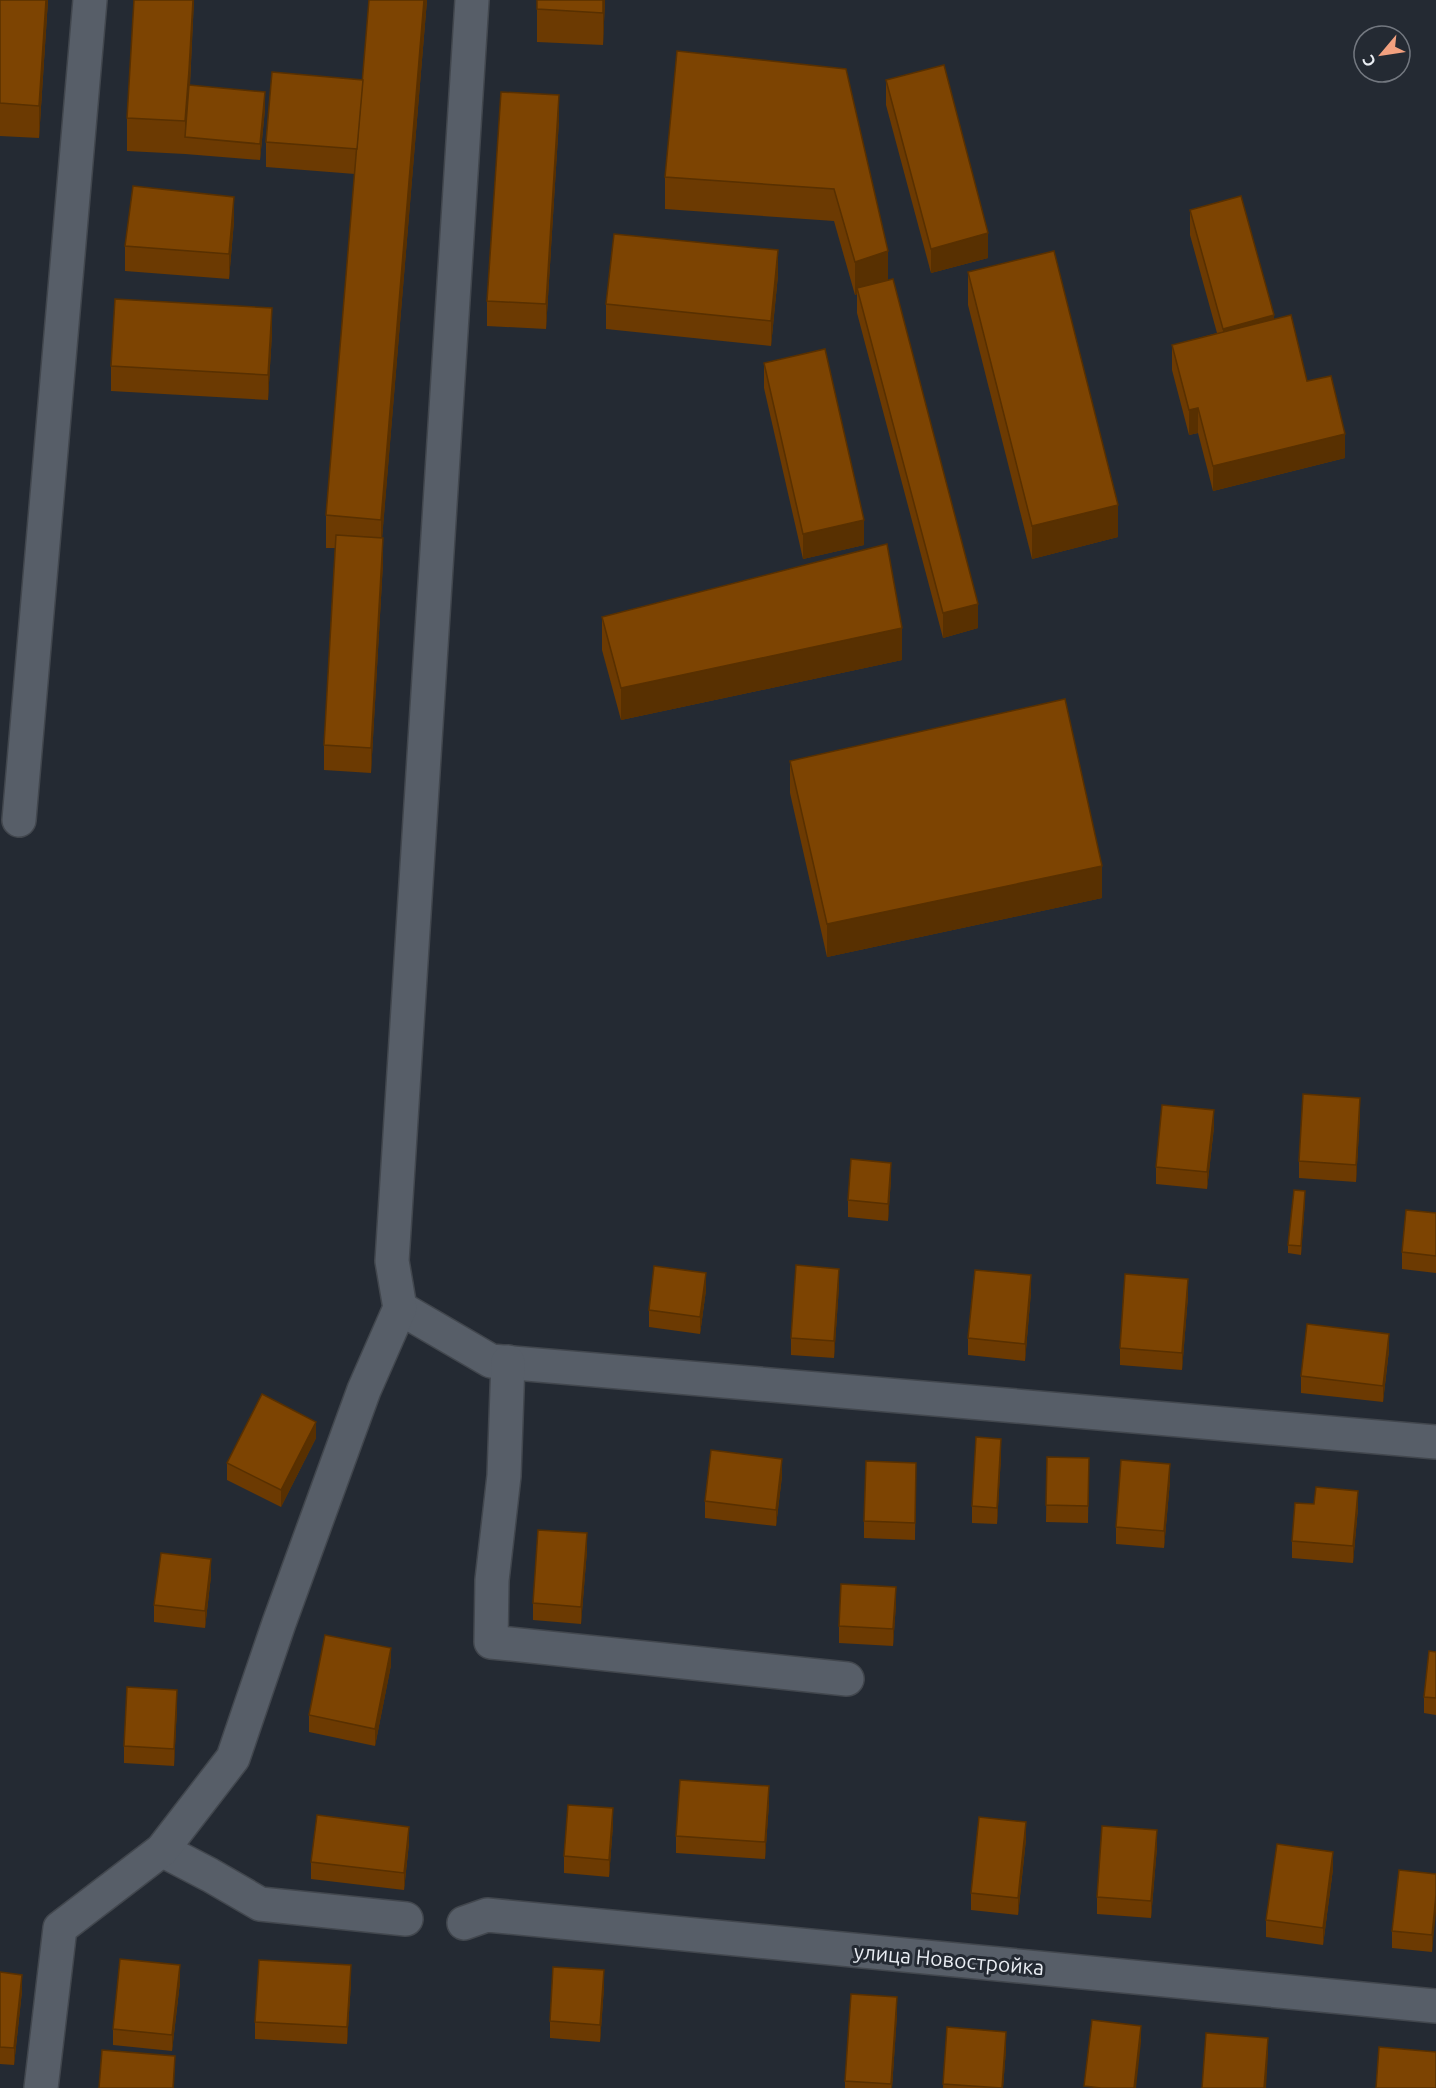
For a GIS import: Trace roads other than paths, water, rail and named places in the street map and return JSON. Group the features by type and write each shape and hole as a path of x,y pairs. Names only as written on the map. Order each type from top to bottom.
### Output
{"street":[{"path":"19,820 90,0"},
{"path":"41,2088 60,1928 162,1850 233,1758 279,1623 364,1390 400,1308 392,1261 472,0"},
{"path":"400,1308 491,1361 1436,1442"},
{"path":"508,1362 504,1476 492,1580 491,1642 847,1678"},
{"path":"162,1850 260,1904 406,1919"},
{"name":"улица Новостройка","path":"464,1923 487,1915 1436,2006"}]}
